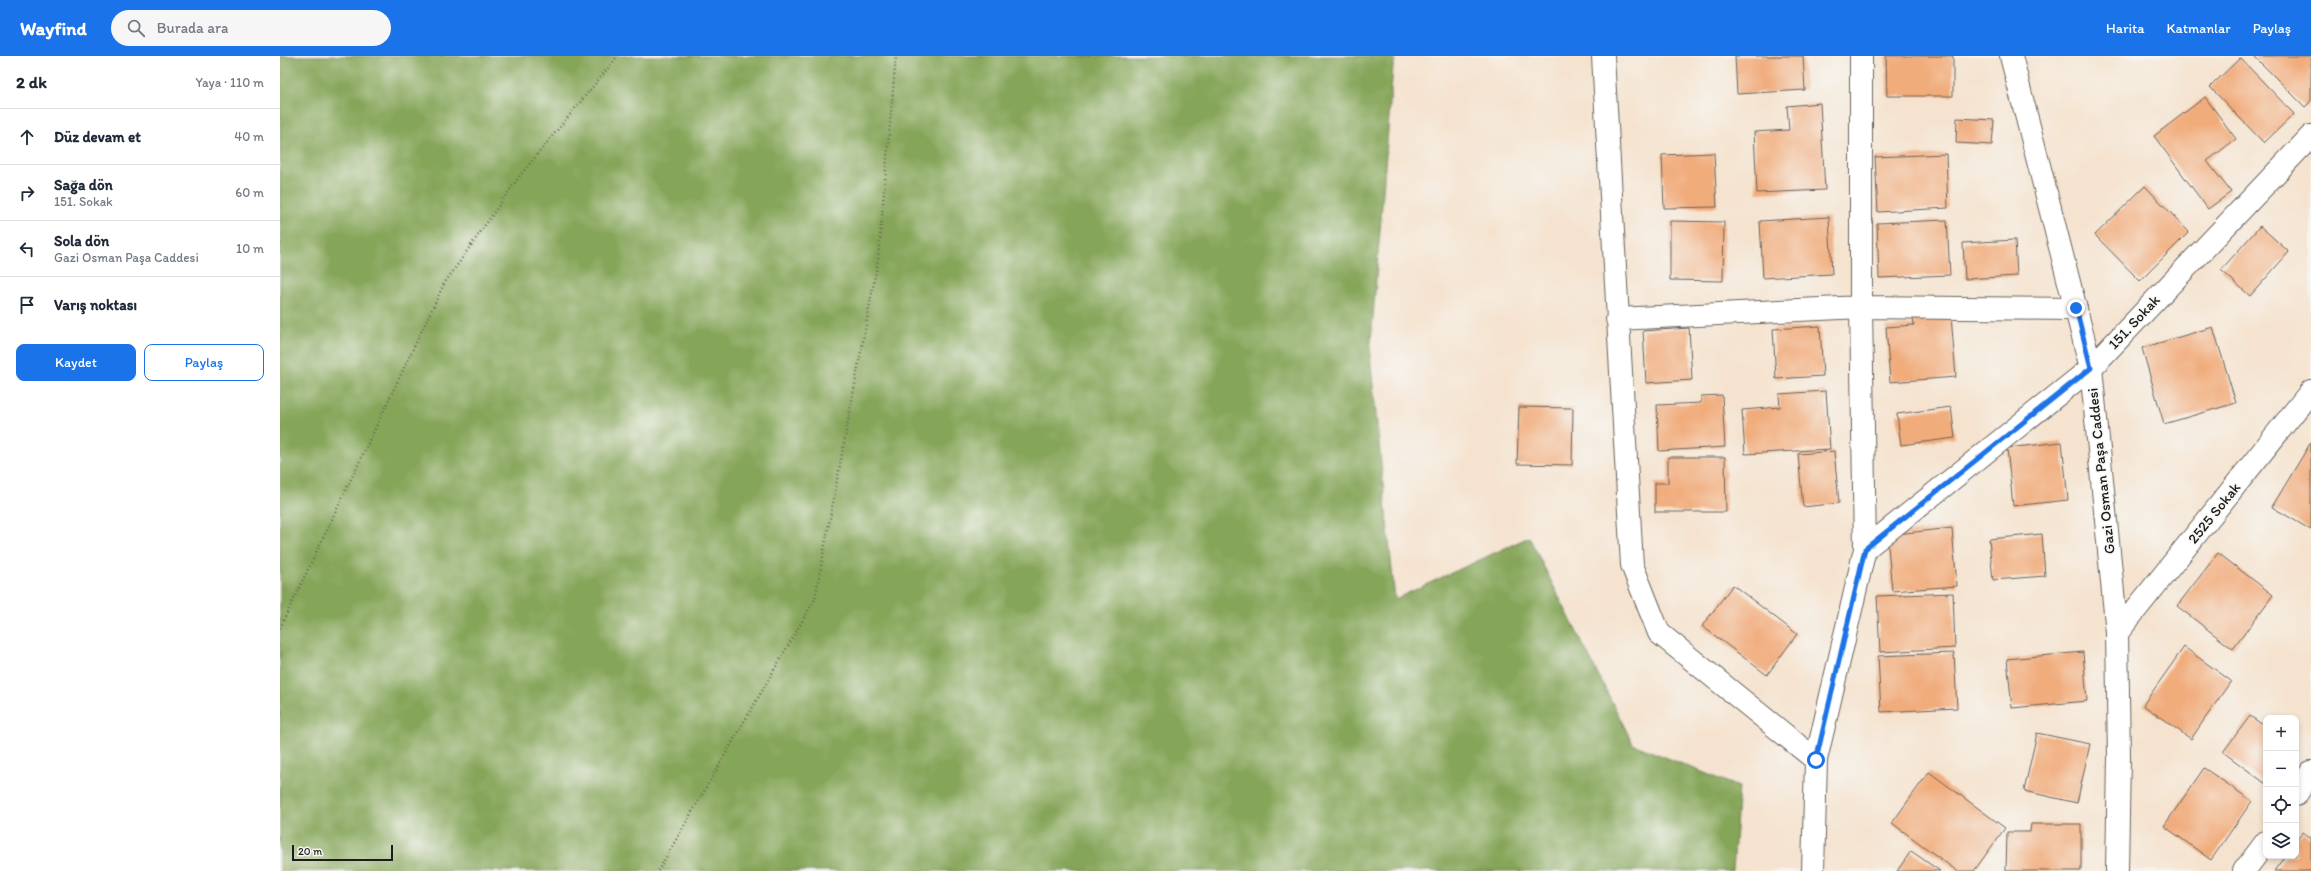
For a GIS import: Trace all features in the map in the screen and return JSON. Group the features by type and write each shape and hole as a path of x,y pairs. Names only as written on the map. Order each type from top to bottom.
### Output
{"street":[{"path":"1603,56 1632,565 1659,633 1816,760"},
{"path":"1813,871 1816,760 1865,549 1861,307 1861,56"},
{"name":"Gazi Osman Paşa Caddesi","path":"2011,56 2091,368 2117,633 2120,757 2117,871"},
{"name":"151. Sokak","path":"1865,549 2091,368 2311,136"},
{"path":"1617,319 1861,307 2076,308"},
{"name":"2525 Sokak","path":"2117,633 2304,414 2311,391"},
{"path":"2299,790 2311,772"},
{"path":"2244,871 2263,846"}],"path":[{"path":"280,628 444,284 518,178 618,56"},
{"path":"658,871 815,599 878,260 896,56"}],"green space":[{"path":"280,56 1396,56 1393,67 1370,355 1395,599 1529,537 1633,744 1739,787 1733,871 280,871"}],"building":[{"path":"1735,56 1803,56 1805,90 1737,94"},
{"path":"1886,56 1953,56 1953,96 1887,96"},
{"path":"2254,56 2311,56 2311,101 2305,107"},
{"path":"2240,58 2294,114 2264,143 2210,87"},
{"path":"2205,97 2236,139 2207,161 2231,192 2208,209 2154,136"},
{"path":"1820,103 1825,190 1757,193 1754,132 1789,130 1787,106"},
{"path":"1957,118 1994,120 1992,145 1956,143"},
{"path":"1714,153 1717,207 1664,208 1662,155"},
{"path":"1946,154 1948,208 1878,212 1875,157"},
{"path":"2145,186 2189,232 2140,281 2095,235"},
{"path":"1829,217 1832,274 1763,278 1760,221"},
{"path":"1947,220 1950,275 1879,278 1877,223"},
{"path":"1670,221 1724,222 1723,281 1670,280"},
{"path":"2260,226 2289,252 2250,296 2221,270"},
{"path":"2015,240 2017,276 1965,279 1963,243"},
{"path":"1951,316 1956,377 1890,382 1886,327 1914,325 1913,318"},
{"path":"1820,326 1823,376 1776,379 1773,329"},
{"path":"2213,327 2236,403 2164,424 2142,348"},
{"path":"1689,328 1692,380 1646,383 1643,331"},
{"path":"1826,391 1830,449 1745,454 1742,410 1780,407 1779,394"},
{"path":"1722,395 1725,447 1659,451 1657,405 1701,403 1701,396"},
{"path":"1519,407 1573,408 1572,465 1517,464"},
{"path":"1951,407 1955,438 1901,445 1897,414"},
{"path":"2062,442 2068,500 2013,506 2007,448"},
{"path":"2311,442 2311,530 2272,507"},
{"path":"1834,451 1839,503 1803,507 1798,454"},
{"path":"1668,457 1725,457 1726,512 1655,512 1655,483 1668,483"},
{"path":"1952,528 1957,586 1892,591 1887,535"},
{"path":"2042,534 2045,576 1993,580 1989,539"},
{"path":"2218,553 2273,595 2233,649 2177,606"},
{"path":"1733,585 1797,634 1767,675 1702,626"},
{"path":"1953,593 1955,648 1880,652 1877,596"},
{"path":"2184,647 2231,681 2191,739 2143,705"},
{"path":"2083,652 2087,701 2012,708 2007,659"},
{"path":"1954,653 1957,708 1881,712 1878,656"},
{"path":"2250,716 2263,725 2263,782 2223,752"},
{"path":"2037,733 2090,744 2077,803 2024,791"},
{"path":"2204,768 2252,801 2211,860 2164,826"},
{"path":"1929,772 2005,828 1974,871 1957,871 1892,823"},
{"path":"2031,824 2081,824 2081,871 2006,871 2007,832 2030,832"},
{"path":"2303,832 2311,838 2311,871 2274,871 2283,859 2299,859 2299,837"},
{"path":"1911,851 1940,871 1897,871"}],"route":[{"path":"1816,760 1865,549 2091,368 2076,308"}]}
